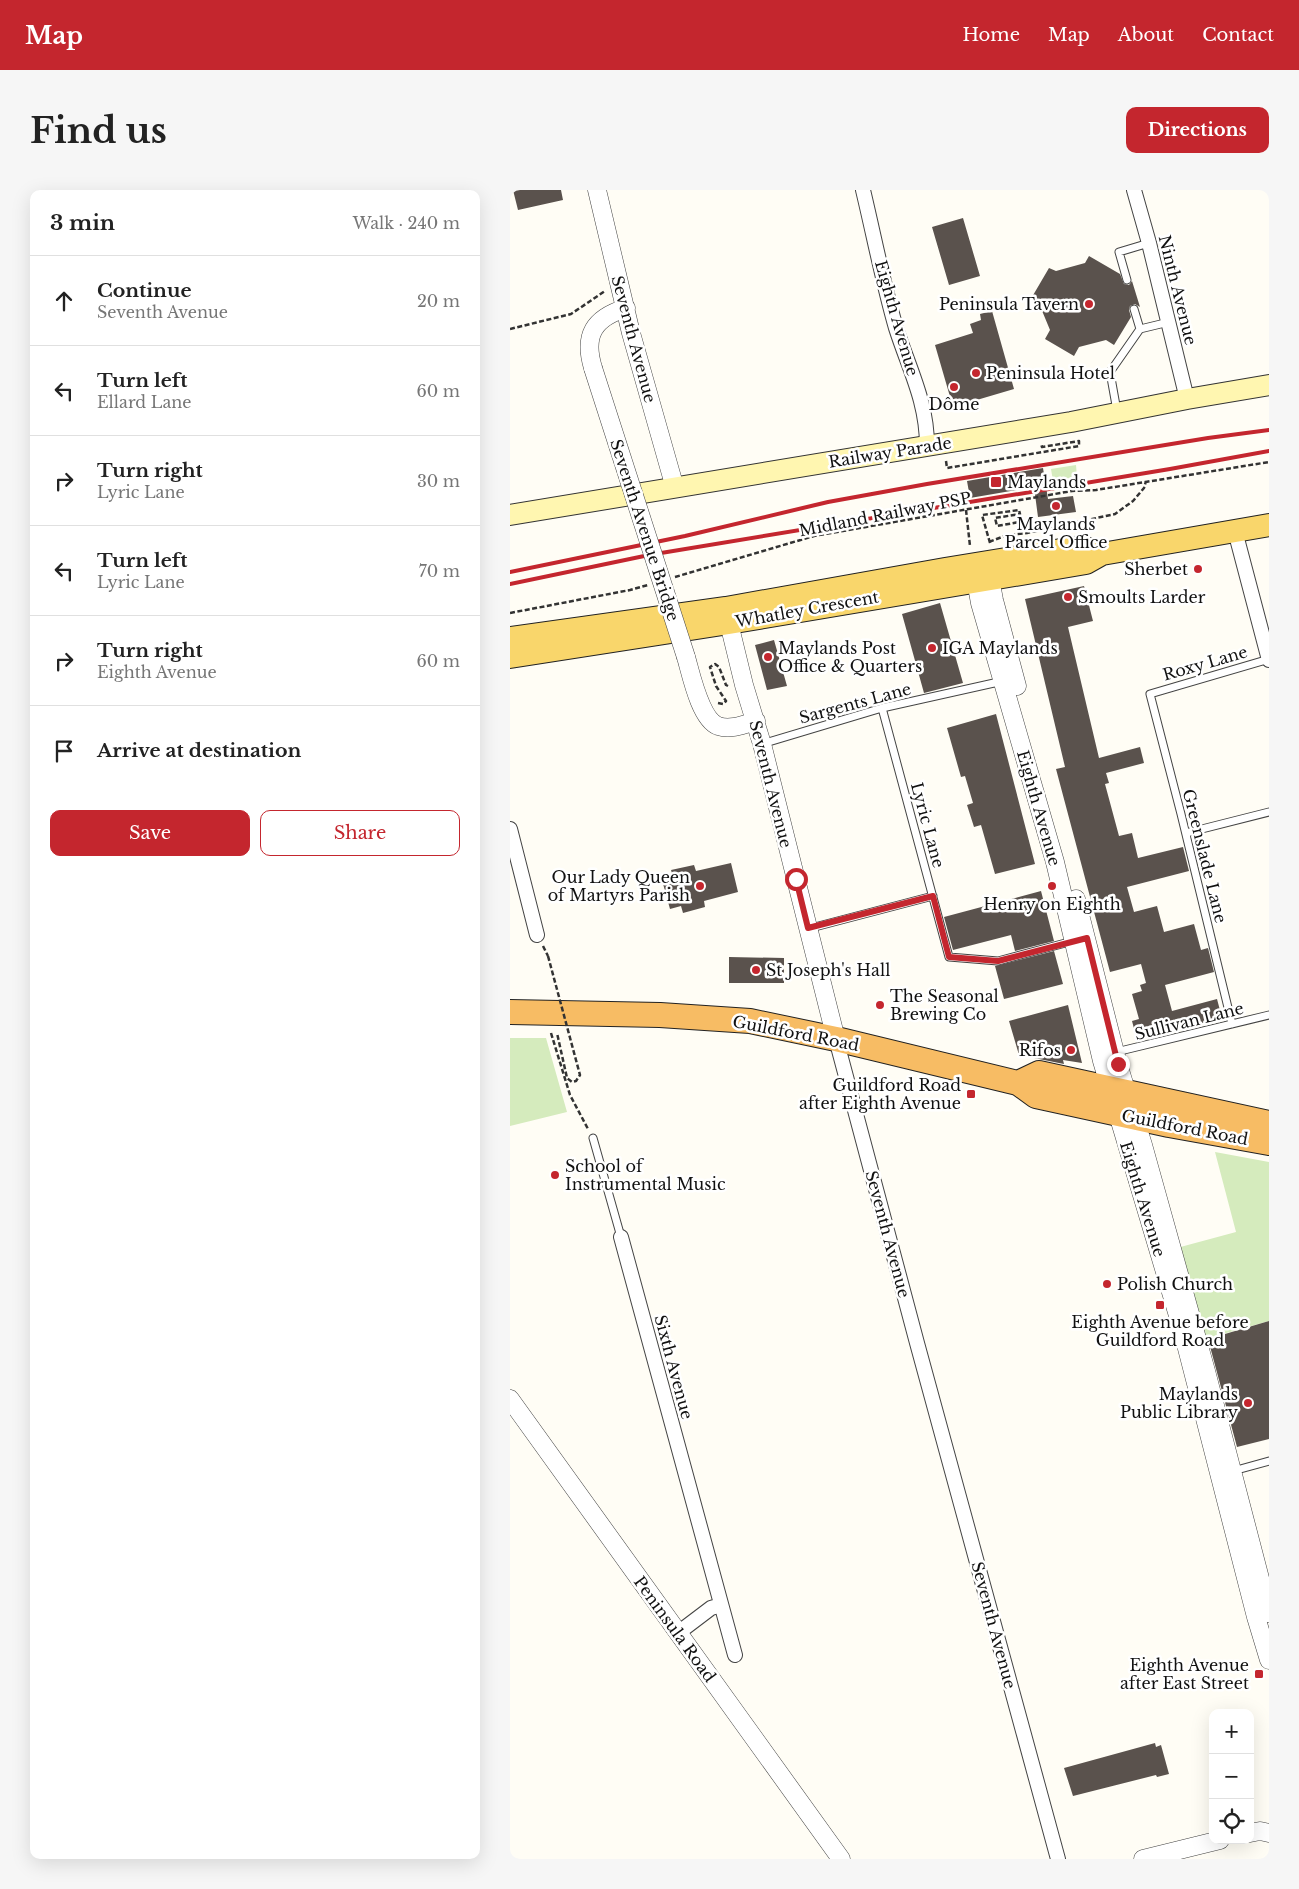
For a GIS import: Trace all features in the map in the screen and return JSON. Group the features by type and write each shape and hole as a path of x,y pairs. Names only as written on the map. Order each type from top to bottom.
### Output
{"highway":[{"name":"Guildford Road","path":"510,1012 660,1015 750,1021 836,1039 1018,1083 1039,1073 1122,1103 1269,1143"},
{"name":"Guildford Road","path":"1122,1103 1269,1123"}],"main road":[{"name":"Railway Parade","path":"510,515 1072,422 1117,412 1269,385"},
{"name":"Whatley Crescent","path":"510,657 981,571 1086,562 1102,554 1269,525"},
{"name":"Whatley Crescent","path":"510,638 727,616"}],"street":[{"name":"Seventh Avenue","path":"596,190 675,488"},
{"name":"Eighth Avenue","path":"863,190 896,327 923,404 927,428 927,446"},
{"name":"Ninth Avenue","path":"1134,190 1187,399"},
{"name":"Seventh Avenue Bridge","path":"626,308 602,318 594,328 590,344 590,359 705,713 709,720 716,725 731,728 756,722"},
{"path":"1235,531 1269,659"},
{"name":"Eighth Avenue","path":"981,571 1055,862 1116,1053 1122,1103"},
{"name":"Seventh Avenue","path":"727,616 744,685 762,744 836,1039 1058,1859"},
{"path":"510,829 537,935"},
{"name":"Eighth Avenue","path":"1081,939 1102,1061 1122,1103 1178,1267 1226,1473 1269,1613"},
{"name":"Sixth Avenue","path":"622,1237 735,1655"},
{"name":"Peninsula Road","path":"510,1399 841,1859"},
{"name":"Eighth Avenue","path":"1254,1566 1269,1660"},
{"path":"678,1633 711,1608 721,1606"},
{"path":"1143,1859 1209,1843"}],"lane":[{"path":"1127,280 1119,252 1149,244"},
{"path":"1134,309 1140,329"},
{"path":"1117,412 1110,372 1140,329 1169,322"},
{"name":"Roxy Lane","path":"1150,694 1269,659"},
{"name":"Sargents Lane","path":"762,744 882,708 1009,680"},
{"name":"Greenslade Lane","path":"1150,694 1232,1024"},
{"name":"Lyric Lane","path":"882,708 949,957 998,961 1081,939"},
{"path":"1186,833 1269,812"},
{"path":"808,928 933,896"},
{"name":"Sullivan Lane","path":"1116,1053 1269,1015"},
{"name":"Sixth Avenue","path":"593,1138 622,1237"},
{"path":"1226,1473 1269,1461"}],"path":[{"path":"510,329 572,314 619,281"},
{"path":"946,461 947,468 1079,446 1078,441 1042,447 1041,444"},
{"name":"Midland Railway PSP","path":"666,580 814,536 1072,492 1096,490 1269,462"},
{"path":"1027,534 1025,521 996,526 995,518 1020,514 1019,510 982,515 989,542 1007,536 1027,534 1115,514 1133,500 1144,488 1146,481"},
{"path":"966,510 981,571"},
{"path":"510,613 648,585"},
{"path":"697,692 715,702 723,704 726,700 716,686 710,667 715,664 719,667 726,685 731,688 744,685"},
{"path":"548,956 580,1075 576,1081 572,1082 567,1078 557,1033"},
{"path":"551,1033 570,1095 593,1138"}],"green space":[{"path":"1076,465 1077,477 1053,481 1051,469"},
{"path":"510,1038 546,1038 567,1112 510,1126"},
{"path":"1215,1152 1269,1162 1269,1321 1198,1341 1173,1249 1236,1232"}],"building":[{"path":"513,190 561,190 563,200 518,210"},
{"path":"963,218 980,276 949,285 932,227"},
{"name":"Peninsula Tavern","path":"1089,256 1120,274 1124,284 1129,285 1132,281 1140,307 1135,304 1130,306 1131,317 1114,345 1106,340 1079,347 1074,356 1045,339 1050,330 1038,301 1032,297 1049,268 1056,271 1085,263"},
{"name":"Peninsula Hotel","path":"992,311 1014,389 953,407 935,345 973,333 970,324 981,320 980,314"},
{"path":"1043,468 1048,499 1073,496 1076,512 1038,517 1034,487 970,498 967,481"},
{"path":"1084,586 1093,621 1068,627 1099,758 1140,747 1144,763 1106,773 1109,783 1105,784 1119,836 1132,833 1138,858 1183,847 1189,871 1127,887 1134,912 1157,906 1164,932 1194,924 1201,950 1208,948 1214,972 1165,985 1172,1011 1217,999 1222,1018 1137,1040 1132,1021 1139,1019 1132,994 1142,991 1140,985 1146,983 1141,964 1110,972 1056,769 1065,767 1025,599"},
{"name":"IGA Maylands","path":"940,603 963,683 924,693 902,614"},
{"name":"Maylands Post Office & Quarters","path":"774,640 787,686 767,690 755,645"},
{"path":"996,714 1035,864 995,874 981,825 974,827 967,805 973,803 965,776 961,777 947,728"},
{"name":"Our Lady Queen of Martyrs Parish","path":"731,863 738,892 704,901 705,907 683,913 681,906 670,909 662,880 673,877 671,870 694,865 696,871"},
{"path":"1041,891 1054,941 1015,951 1011,935 953,950 944,917"},
{"path":"1054,951 1063,984 1004,999 995,966"},
{"name":"St Joseph's Hall","path":"729,957 784,958 784,983 729,983"},
{"path":"1068,1005 1082,1063 1063,1060 1064,1064 1019,1055 1009,1021"},
{"path":"1269,1321 1269,1439 1237,1447 1208,1339"},
{"path":"1155,1743 1156,1747 1161,1745 1169,1774 1157,1777 1156,1775 1073,1796 1064,1768"}],"railway":[{"path":"510,572 685,536 828,502 1208,438 1269,430"},
{"path":"510,584 649,555 1269,451"}],"place":[{"name":"Peninsula Tavern","path":"1089,304"},
{"name":"Peninsula Hotel","path":"976,373"},
{"name":"Dôme","path":"954,387"},
{"name":"Maylands","path":"996,482"},
{"name":"Maylands Parcel Office","path":"1056,506"},
{"name":"Sherbet","path":"1198,569"},
{"name":"Smoults Larder","path":"1068,597"},
{"name":"IGA Maylands","path":"932,648"},
{"name":"Maylands Post Office & Quarters","path":"768,657"},
{"name":"Our Lady Queen of Martyrs Parish","path":"700,886"},
{"name":"Henry on Eighth","path":"1052,886"},
{"name":"St Joseph's Hall","path":"756,970"},
{"name":"The Seasonal Brewing Co","path":"880,1005"},
{"name":"Rifos","path":"1071,1050"},
{"name":"Guildford Road after Eighth Avenue","path":"971,1094"},
{"name":"School of Instrumental Music","path":"555,1175"},
{"name":"Polish Church","path":"1107,1284"},
{"name":"Eighth Avenue before Guildford Road","path":"1160,1305"},
{"name":"Maylands Public Library","path":"1248,1403"},
{"name":"Eighth Avenue after East Street","path":"1259,1674"}],"route":[{"path":"796,879 808,928 933,896 949,957 998,961 1087,938 1118,1064"}]}
